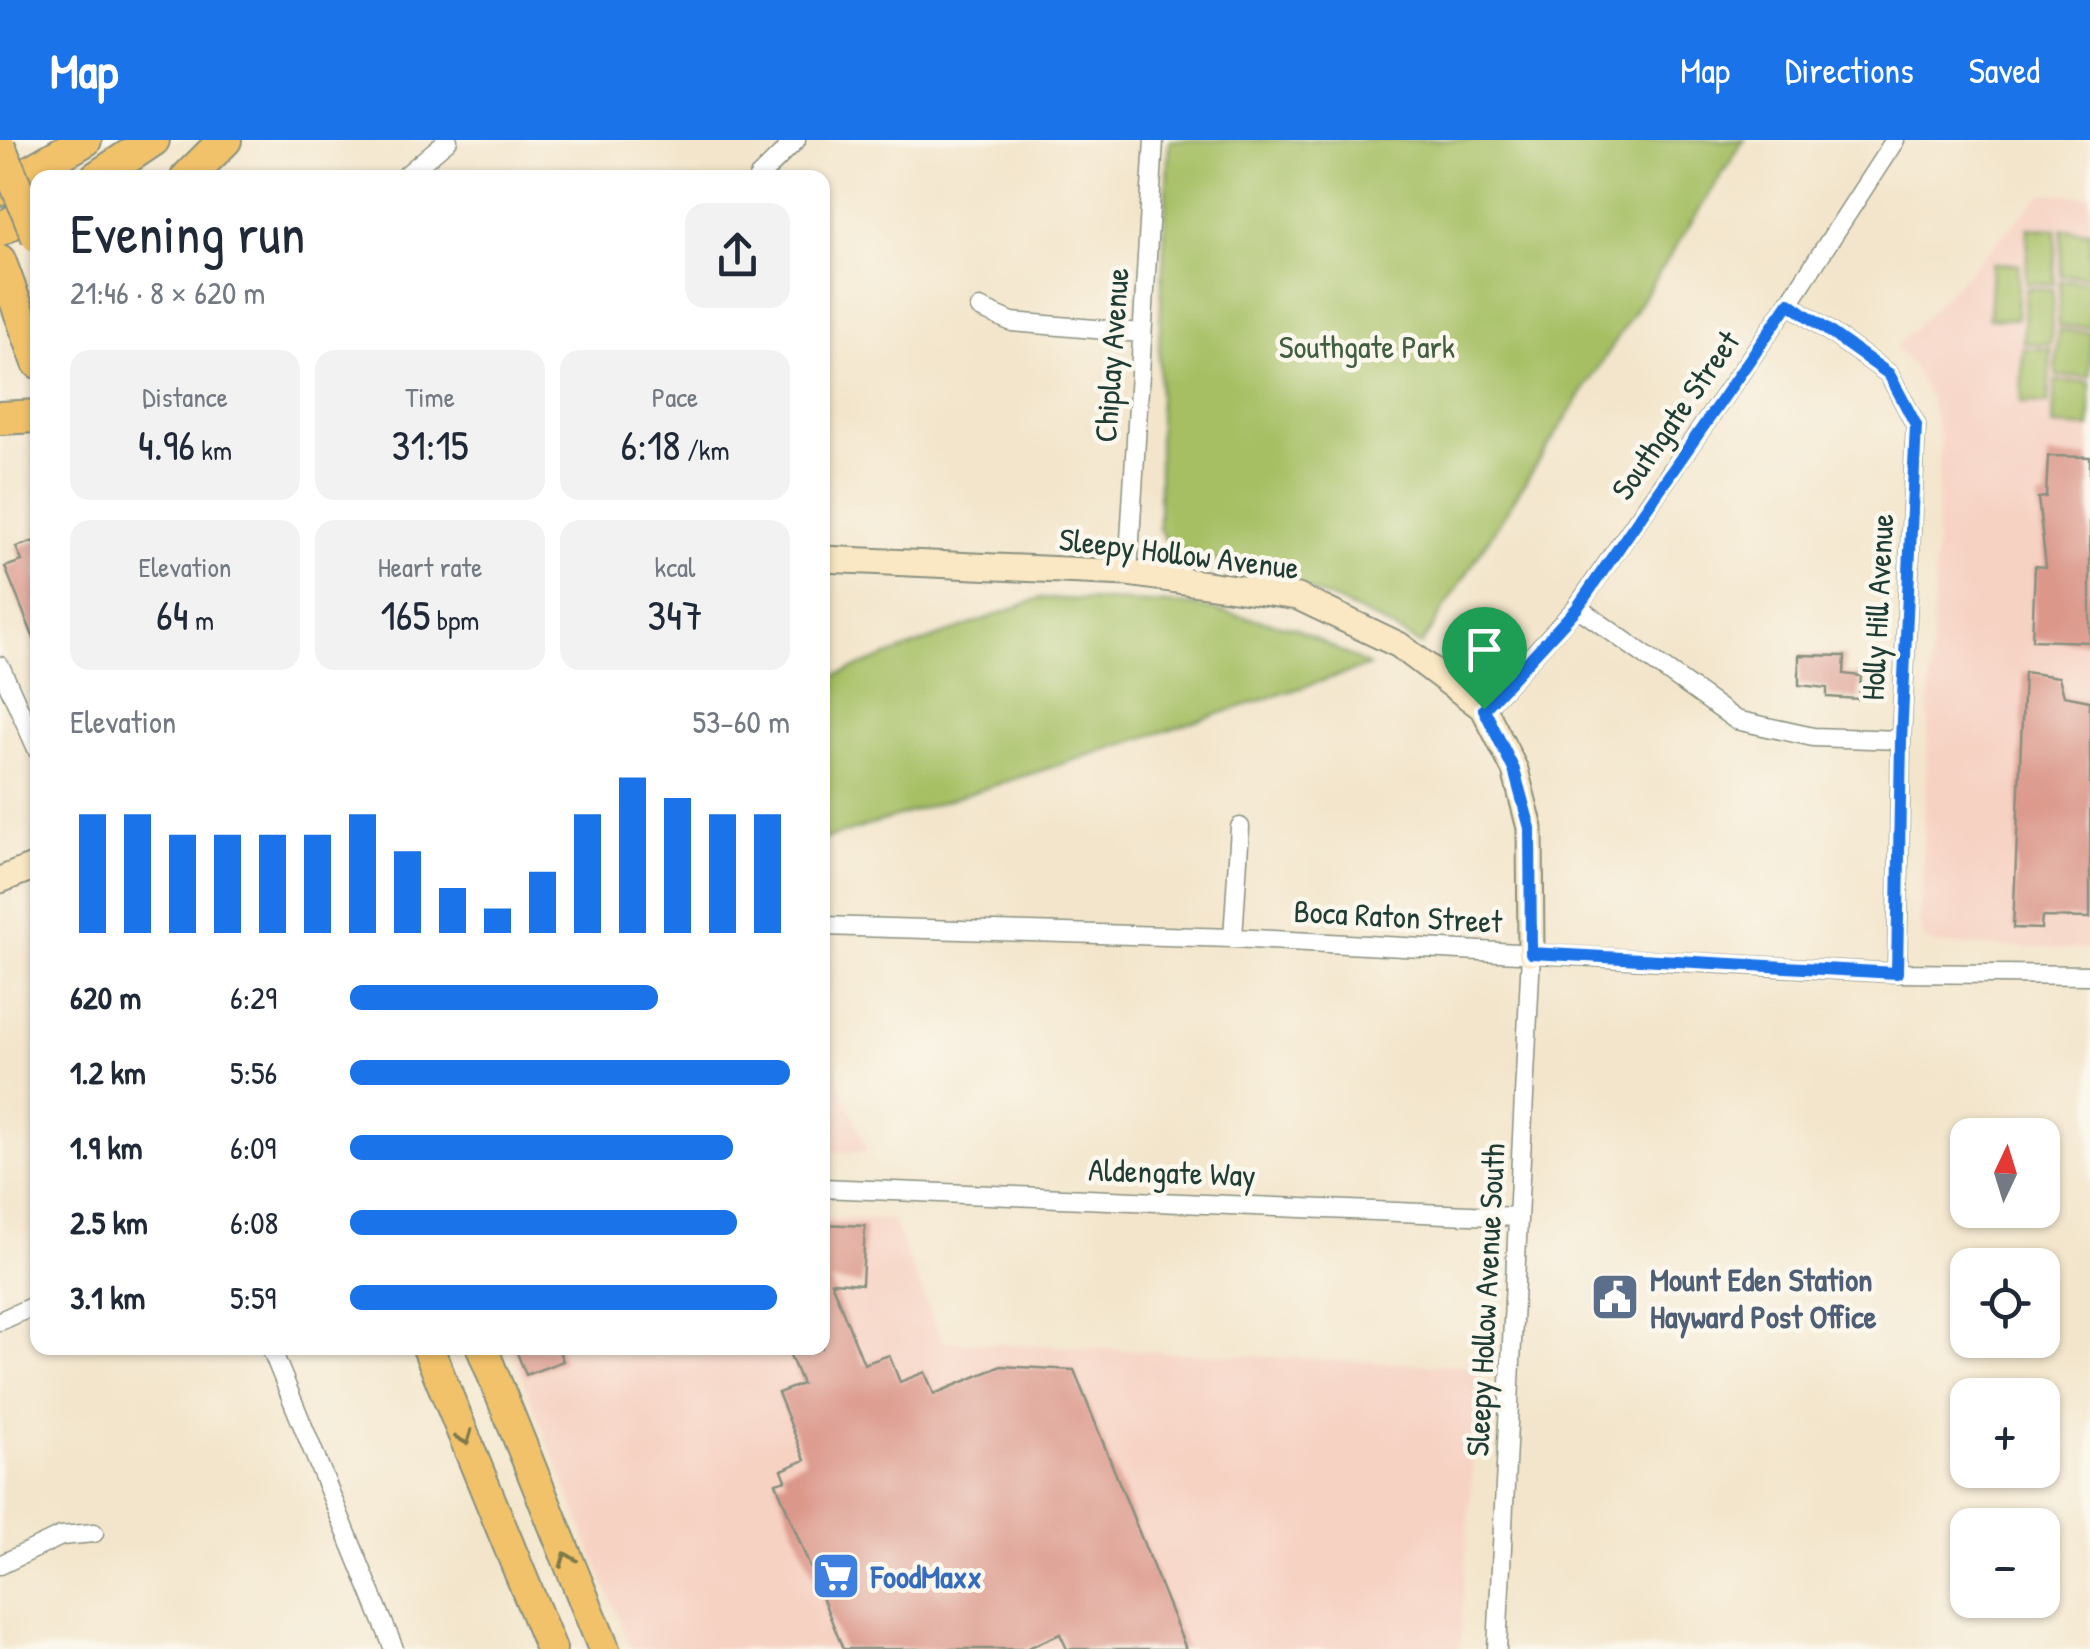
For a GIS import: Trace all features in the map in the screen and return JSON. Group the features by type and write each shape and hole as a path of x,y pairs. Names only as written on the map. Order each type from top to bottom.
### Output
{"highway":[{"path":"32,170 85,140"},
{"path":"108,170 153,140"},
{"path":"195,170 225,140"},
{"path":"0,188 30,171"},
{"path":"0,229 30,213"},
{"path":"0,418 30,416"}],"main road":[{"path":"0,146 30,221"},
{"path":"0,260 30,342"},
{"path":"431,1355 552,1649"},
{"path":"485,1355 604,1649"}],"street":[{"path":"412,170 448,140"},
{"path":"766,170 796,140"},
{"name":"Chiplay Avenue","path":"1128,573 1154,140"},
{"name":"Southgate Street","path":"1484,709 1577,608 1789,303 1895,140"},
{"name":"Holly Hill Avenue","path":"1789,303 1889,374 1916,425 1901,740 1897,973"},
{"path":"980,308 1012,322 1142,333"},
{"name":"Sleepy Hollow Avenue","path":"830,559 1128,573 1298,596 1400,644 1484,709 1514,770 1530,828 1531,953"},
{"path":"1577,608 1736,720 1813,737 1901,740"},
{"path":"0,666 30,733"},
{"path":"1232,938 1240,827"},
{"path":"0,880 30,867"},
{"name":"Boca Raton Street","path":"830,926 1232,938 1897,973 2090,975"},
{"name":"Sleepy Hollow Avenue South","path":"1498,1649 1531,953"},
{"name":"Aldengate Way","path":"830,1188 1518,1217"},
{"path":"0,1321 30,1308"},
{"path":"274,1355 394,1649"},
{"path":"0,1565 61,1536 94,1533"}],"shaded area":[{"path":"2043,193 2090,195 2090,950 1934,944 1924,938 1920,926 1940,442 1930,399 1912,366 1895,348"},
{"path":"830,1060 868,1152 830,1152"},
{"path":"830,1218 892,1220 942,1341 1480,1367 1459,1649 631,1649 513,1355 830,1355"}],"green space":[{"name":"Southgate Park","path":"1169,140 1744,140 1421,645 1329,598 1171,548 1159,529 1159,348"},
{"path":"2028,228 2056,229 2054,284 2026,283"},
{"path":"2062,229 2090,231 2090,276 2060,275"},
{"path":"1992,263 2019,264 2017,319 1989,318"},
{"path":"2060,280 2090,281 2090,327 2058,326"},
{"path":"2026,288 2053,289 2051,344 2023,343"},
{"path":"2058,330 2090,332 2090,377 2056,376"},
{"path":"2023,348 2051,349 2048,404 2021,403"},
{"path":"2055,381 2090,382 2090,428 2053,426"},
{"path":"1041,598 1191,605 1295,628 1369,666 830,838 830,677"}],"building":[{"path":"2048,456 2090,457 2090,642 2032,640 2035,566 2046,567 2038,498 2046,497"},
{"path":"30,543 30,629 5,567 22,561 16,547"},
{"path":"1799,655 1845,656 1844,674 1861,676 1859,699 1827,697 1827,688 1799,685"},
{"path":"2024,672 2059,677 2064,696 2090,701 2090,918 2042,917 2041,929 2013,928"},
{"path":"830,1224 865,1226 862,1284 831,1282 864,1364 889,1355 900,1382 925,1372 934,1394 1001,1366 1074,1370 1186,1649 1067,1649 1060,1634 1026,1649 843,1649 776,1483 786,1480 782,1470 805,1460 778,1393 802,1384 790,1355 830,1355"},
{"path":"518,1355 561,1355 563,1361 526,1375"}],"place":[{"name":"Mount Eden Station Hayward Post Office","path":"1615,1297"},
{"name":"FoodMaxx","path":"836,1576"}],"route":[{"path":"1789,303 1889,374 1916,425 1901,740 1897,973 1531,953 1530,828 1514,770 1484,709 1577,608 1789,303"}]}
